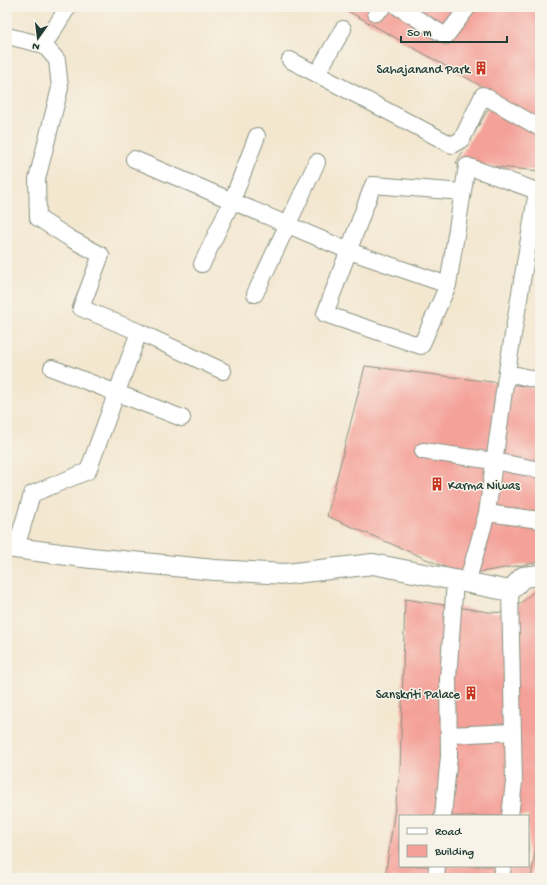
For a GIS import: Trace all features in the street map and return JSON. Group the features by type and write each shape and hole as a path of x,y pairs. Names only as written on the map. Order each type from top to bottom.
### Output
{"street":[{"path":"44,45 68,7"},
{"path":"398,7 446,36 468,7"},
{"path":"317,74 343,30"},
{"path":"7,36 44,45 57,60 60,88 37,179 38,218 71,239 101,255 81,308 139,332 223,371"},
{"path":"290,60 452,145 462,139 483,95 540,128"},
{"path":"202,264 232,201 257,136"},
{"path":"134,159 349,251 448,284"},
{"path":"255,294 317,162"},
{"path":"442,815 449,756 448,679 461,582 487,513 506,377 539,190 467,166 463,192 448,284 421,346 326,314 373,185 463,192"},
{"path":"139,332 88,472 32,494 11,548 99,559 215,570 286,574 372,564 510,591"},
{"path":"52,368 116,394 182,418"},
{"path":"506,377 517,375 540,381"},
{"path":"423,451 494,461 540,470"},
{"path":"487,513 540,520"},
{"path":"510,815 514,782 510,591 523,577 540,575"},
{"path":"449,735 513,732"},
{"path":"436,878 437,867"},
{"path":"501,878 503,867"}],"building":[{"path":"341,7 540,7 540,171 456,163 497,95"},
{"name":"Karma Niwas","path":"365,366 540,388 540,562 463,575 327,516"},
{"name":"Sanskriti Palace","path":"540,586 540,822 531,878 385,878 400,772 405,599 489,612 510,613"}],"place":[{"name":"Sahajanand Park","path":"481,68"},
{"name":"Karma Niwas","path":"437,484"},
{"name":"Sanskriti Palace","path":"471,693"}]}
